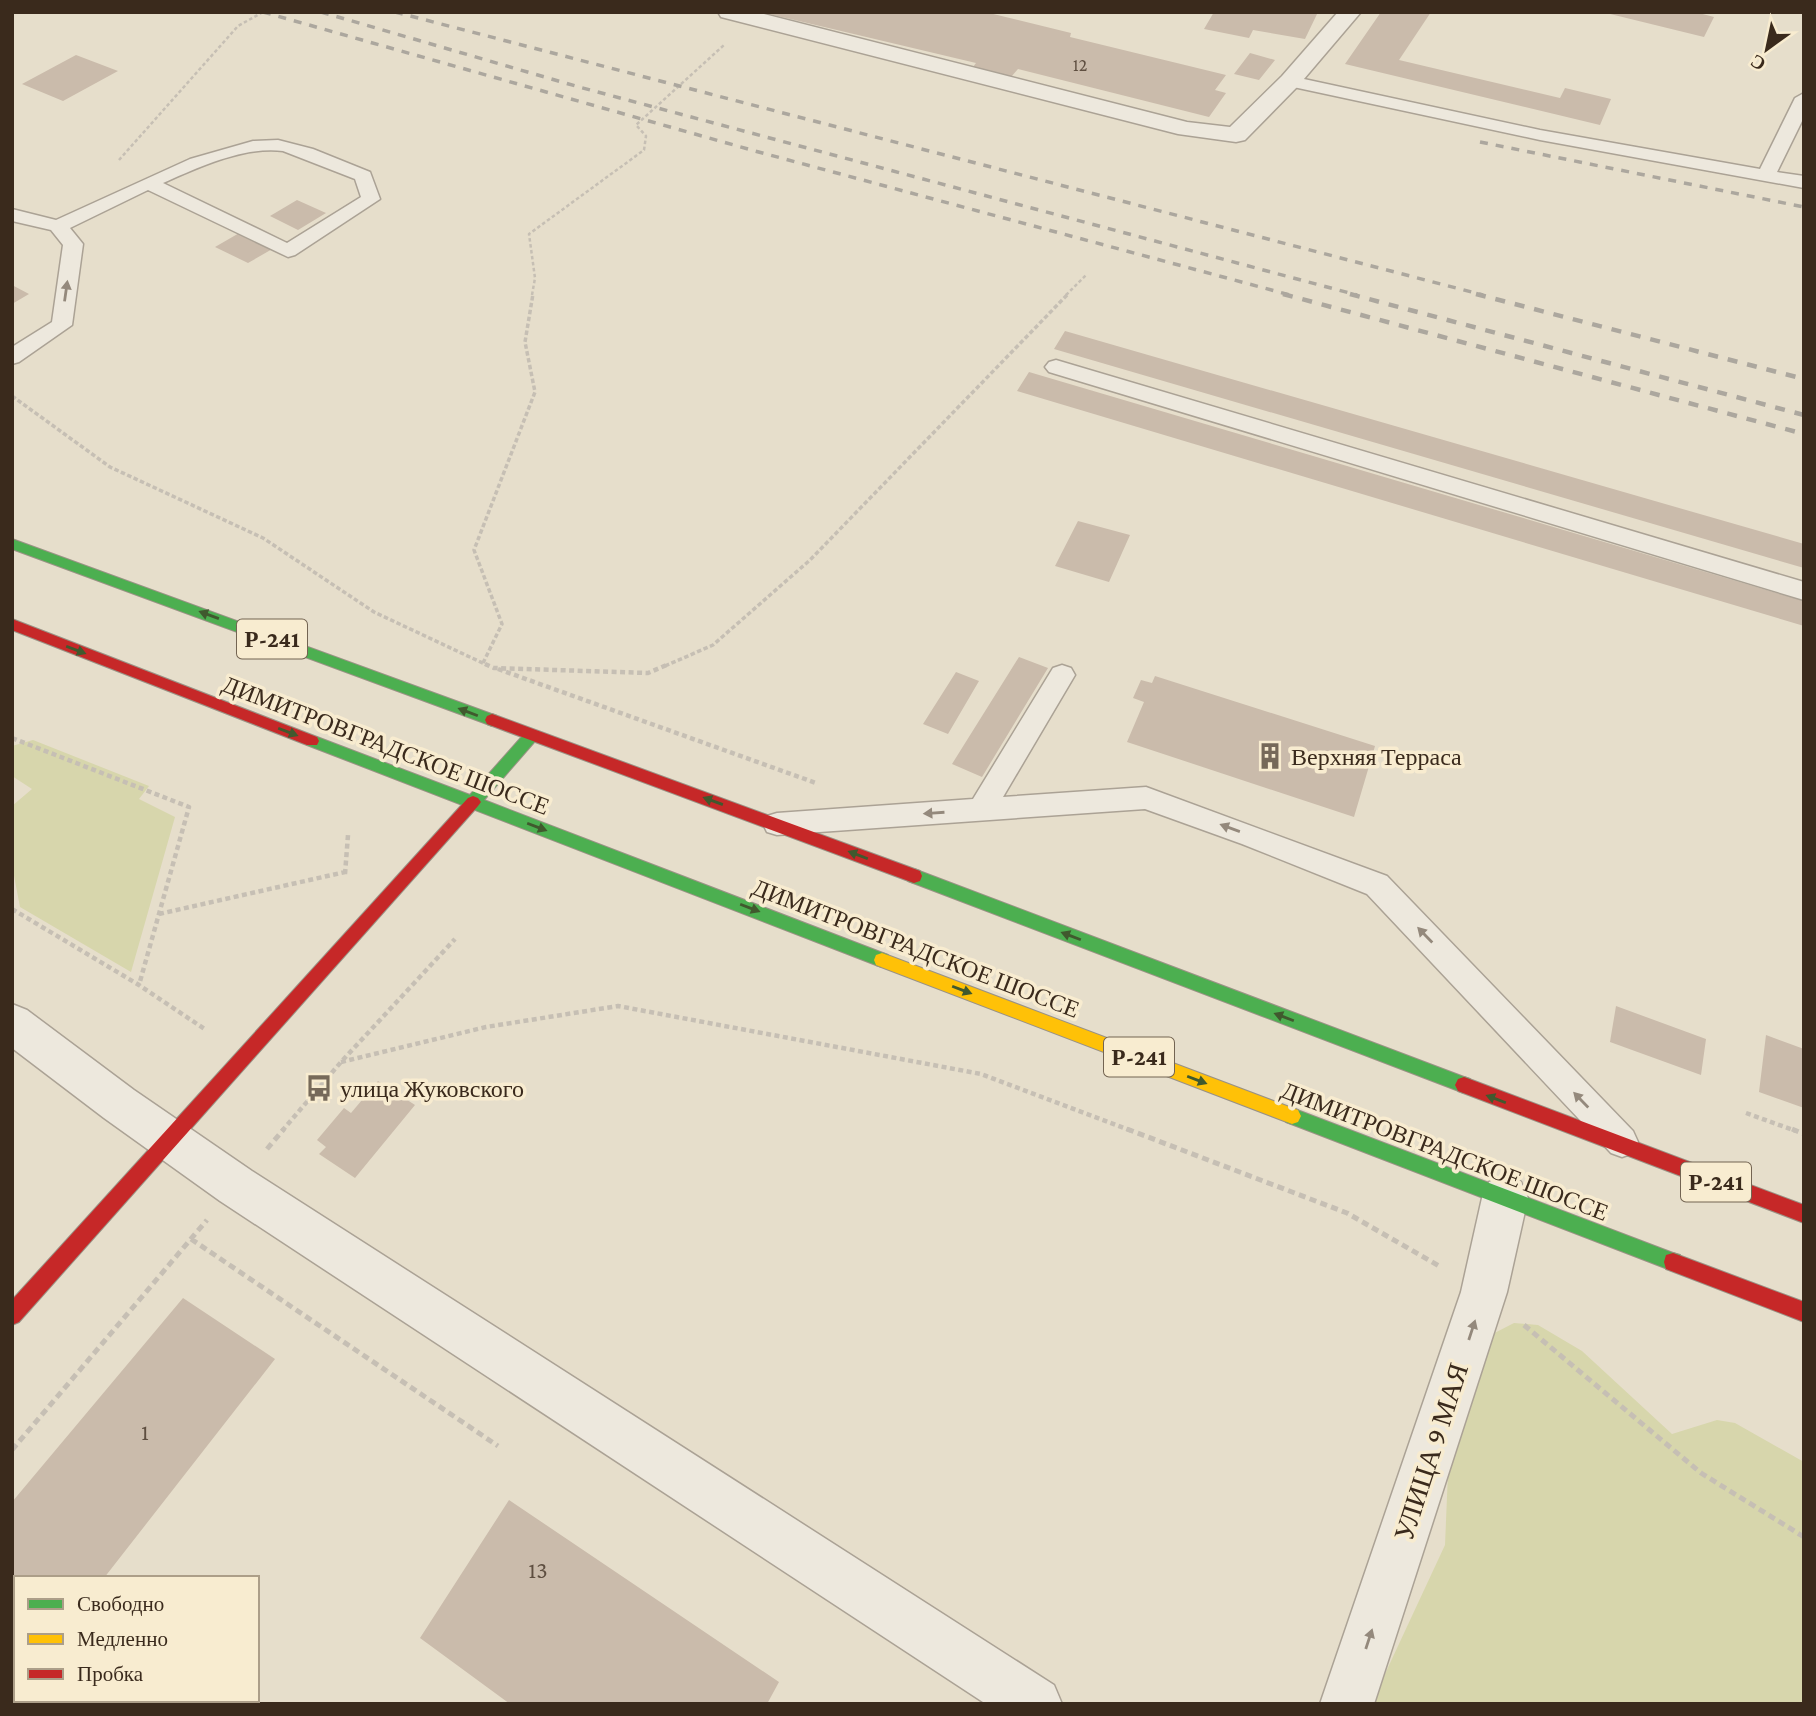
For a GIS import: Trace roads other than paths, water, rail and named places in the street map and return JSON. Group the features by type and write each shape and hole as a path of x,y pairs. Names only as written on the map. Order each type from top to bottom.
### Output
{"main road":[{"name":"Р-241","path":"12,544 777,824 1804,1214"},
{"name":"ДИМИТРОВГРАДСКОЕ ШОССЕ","path":"12,624 1804,1312"},
{"path":"12,1315 531,736"}],"street":[{"path":"729,12 1187,129 1237,135 1290,81 1350,12"},
{"path":"12,1023 236,1186 1035,1704"},
{"name":"УЛИЦА 9 МАЯ","path":"1347,1704 1484,1292 1505,1198"}],"lane":[{"path":"1290,81 1540,135 1804,182"},
{"path":"1766,176 1804,97"},
{"path":"58,226 150,184 219,153 279,145 363,176 371,199 288,251 150,184"},
{"path":"12,215 58,226 73,244 62,325 12,357"},
{"path":"1056,367 1804,592"},
{"path":"981,809 1062,675"},
{"path":"777,824 1146,798 1377,885 1628,1149"}],"railway":[{"path":"263,12 755,151 1290,295"},
{"path":"321,12 579,87 1357,295"},
{"path":"395,12 1483,295"},
{"path":"1480,142 1804,207"},
{"path":"1283,294 1804,434"},
{"path":"1350,294 1804,415"},
{"path":"1476,294 1804,379"}],"place":[{"name":"Верхняя Терраса","path":"1270,756"},
{"name":"улица Жуковского","path":"319,1088"}]}
